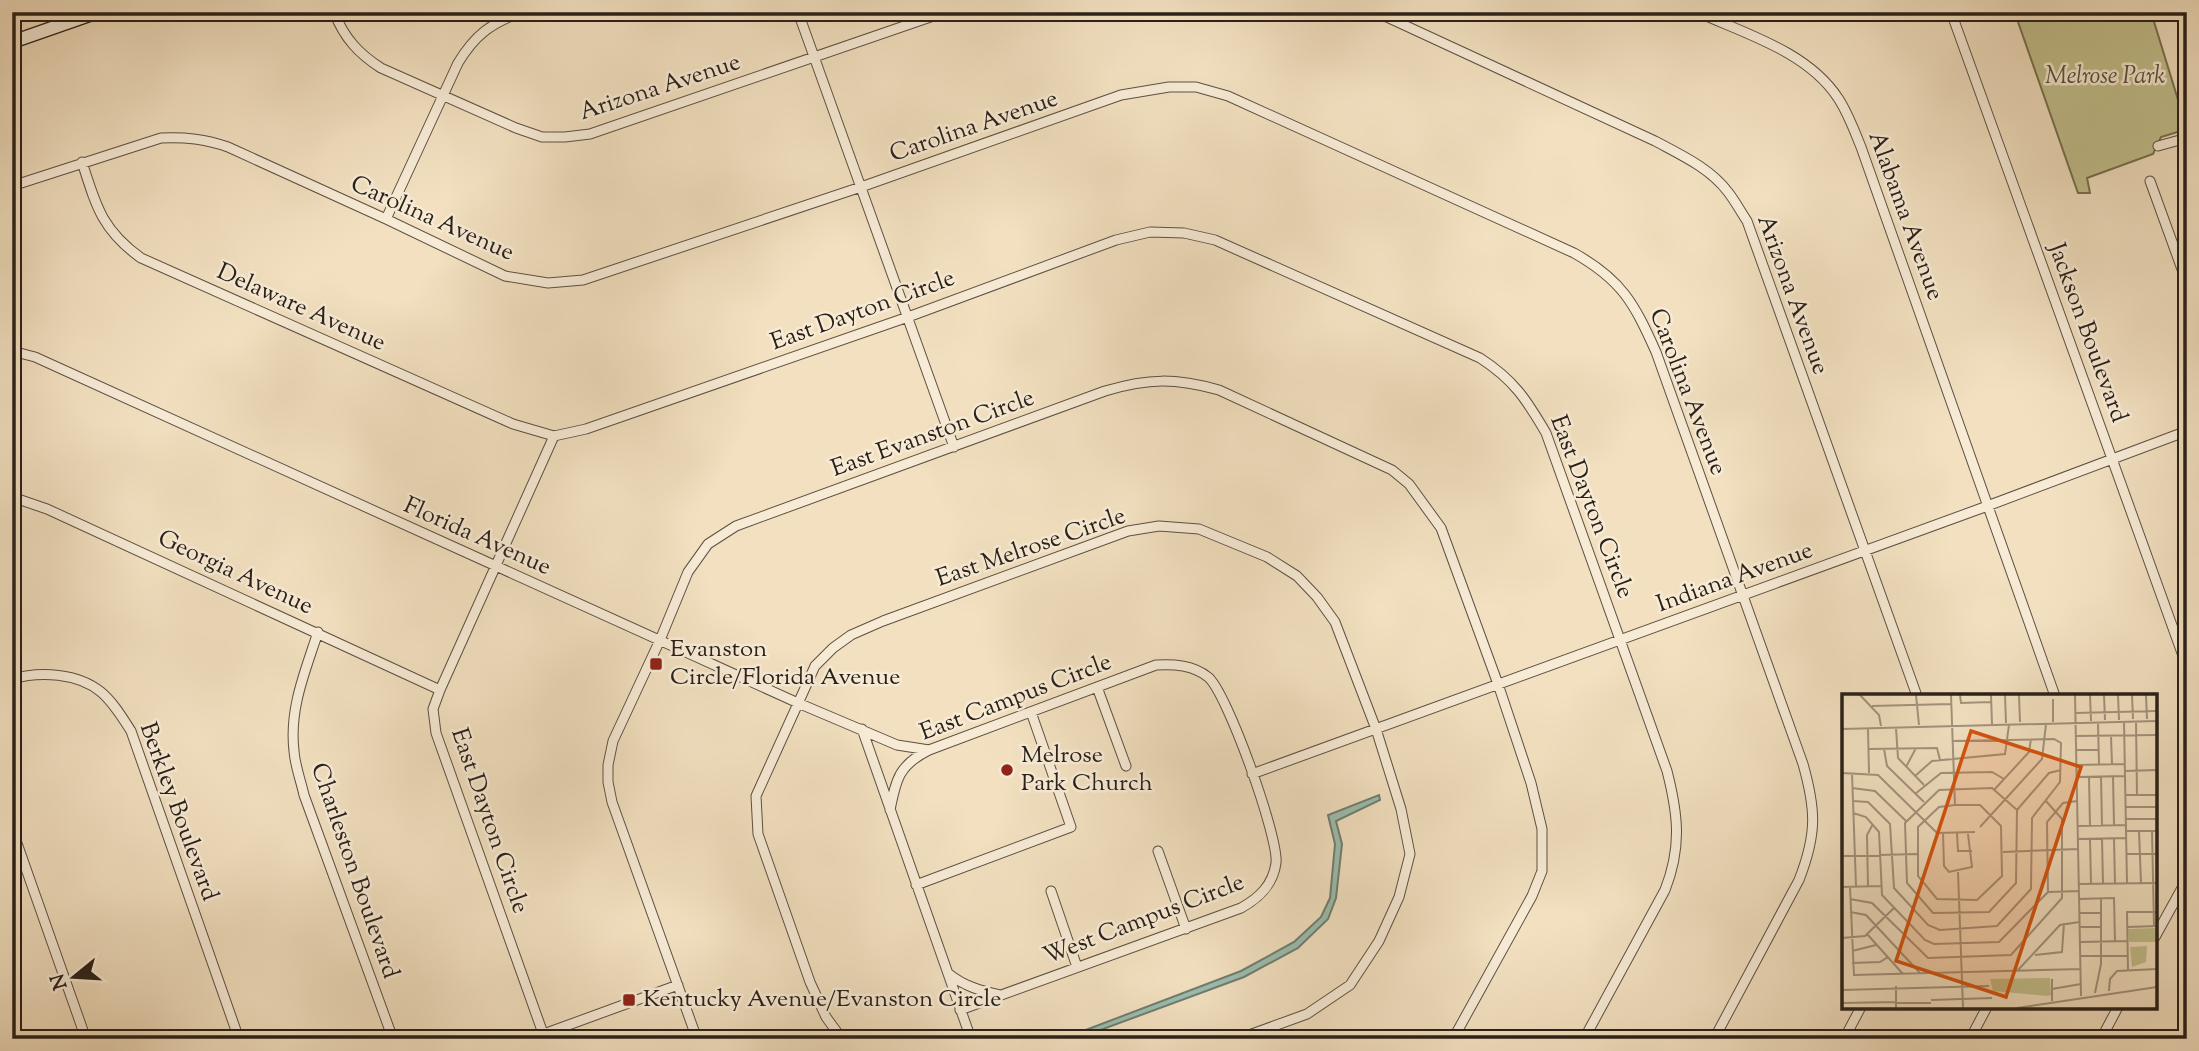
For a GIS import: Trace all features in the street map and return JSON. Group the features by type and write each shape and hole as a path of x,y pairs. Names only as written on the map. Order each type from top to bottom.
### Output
{"main road":[{"path":"12,42 97,12"}],"street":[{"name":"Arizona Avenue","path":"334,12 348,41 363,56 381,68 443,97 542,137 590,134 945,12"},
{"path":"386,219 470,43 505,18 521,12"},
{"path":"798,12 954,447"},
{"name":"Arizona Avenue","path":"1376,12 1655,141 1706,170 1727,191 1747,221 1916,694"},
{"name":"Alabama Avenue","path":"1698,12 1791,55 1811,68 1838,98 1861,147 2054,694"},
{"name":"Jackson Boulevard","path":"1951,12 2187,667"},
{"name":"Carolina Avenue","path":"12,186 161,138 187,136 228,147 505,276 548,284 583,280 861,187 1121,95 1169,87 1196,87 1228,96 1574,253 1612,278 1627,295 1656,352 1803,764 1813,808 1813,834 1799,880 1714,1039"},
{"path":"2158,146 2187,138"},
{"name":"Delaware Avenue","path":"82,162 96,206 107,227 122,244 141,258 513,424 554,436"},
{"path":"2150,181 2187,283"},
{"name":"East Dayton Circle","path":"544,1036 436,733 433,709 554,436 586,429 908,317 1116,240 1150,232 1184,233 1215,240 1480,358 1501,371 1517,387 1546,433 1667,771 1677,822 1674,867 1665,890 1584,1039"},
{"name":"Florida Avenue","path":"12,351 35,357 798,703 897,746 929,750"},
{"name":"East Evanston Circle","path":"697,1039 612,802 608,765 613,741 688,572 708,544 736,526 1126,385 1169,380 1191,382 1219,390 1392,470 1409,484 1441,528 1498,684 1538,806 1542,830 1542,871 1532,896 1453,1039"},
{"name":"Indiana Avenue","path":"1252,774 2187,431"},
{"name":"Georgia Avenue","path":"12,497 47,509 440,690"},
{"name":"East Melrose Circle","path":"842,1039 826,1017 810,982 758,834 756,817 756,796 816,666 832,648 852,635 1128,531 1160,526 1199,529 1267,557 1297,576 1317,597 1335,622 1376,729 1401,809 1410,855 1399,898 1380,941 1350,985 1307,1014 1238,1039"},
{"name":"Charleston Boulevard","path":"318,632 297,693 292,727 294,754 304,795 393,1039"},
{"name":"East Campus Circle","path":"890,810 894,786 902,770 912,759 929,750 1156,665 1175,664 1191,668 1208,677 1220,691 1252,774"},
{"name":"Berkley Boulevard","path":"12,679 41,675 63,676 85,682 101,692 131,731 239,1039"},
{"path":"1097,687 1126,766"},
{"path":"916,885 1071,827 1031,712"},
{"path":"862,729 971,1039"},
{"name":"West Campus Circle","path":"960,1010 1241,908 1262,894 1273,877 1275,844 1252,774"},
{"path":"12,829 86,1039"},
{"path":"1158,851 1186,929"},
{"path":"2157,933 2187,879"},
{"path":"1051,891 1077,967"},
{"path":"947,973 957,981 978,990 1001,995"},
{"path":"530,1039 678,985"},
{"path":"1844,1039 1860,1009"},
{"path":"1970,1039 1986,1009"},
{"path":"2101,1039 2117,1009"}],"green space":[{"name":"Melrose Park","path":"2026,12 2151,12 2187,129 2161,137 2153,154 2087,178 2090,193 2078,193 2017,19 2027,15"}],"shaded area":[{"path":"1379,795 1380,800 1336,821 1342,844 1336,898 1328,919 1298,948 1244,977 1076,1039 1062,1039 1241,971 1294,942 1321,917 1330,898 1335,844 1328,815"}],"place":[{"name":"Evanston Circle/Florida Avenue","path":"656,664"},
{"name":"Melrose Park Church","path":"1007,770"},
{"name":"Kentucky Avenue/Evanston Circle","path":"629,1000"}]}
